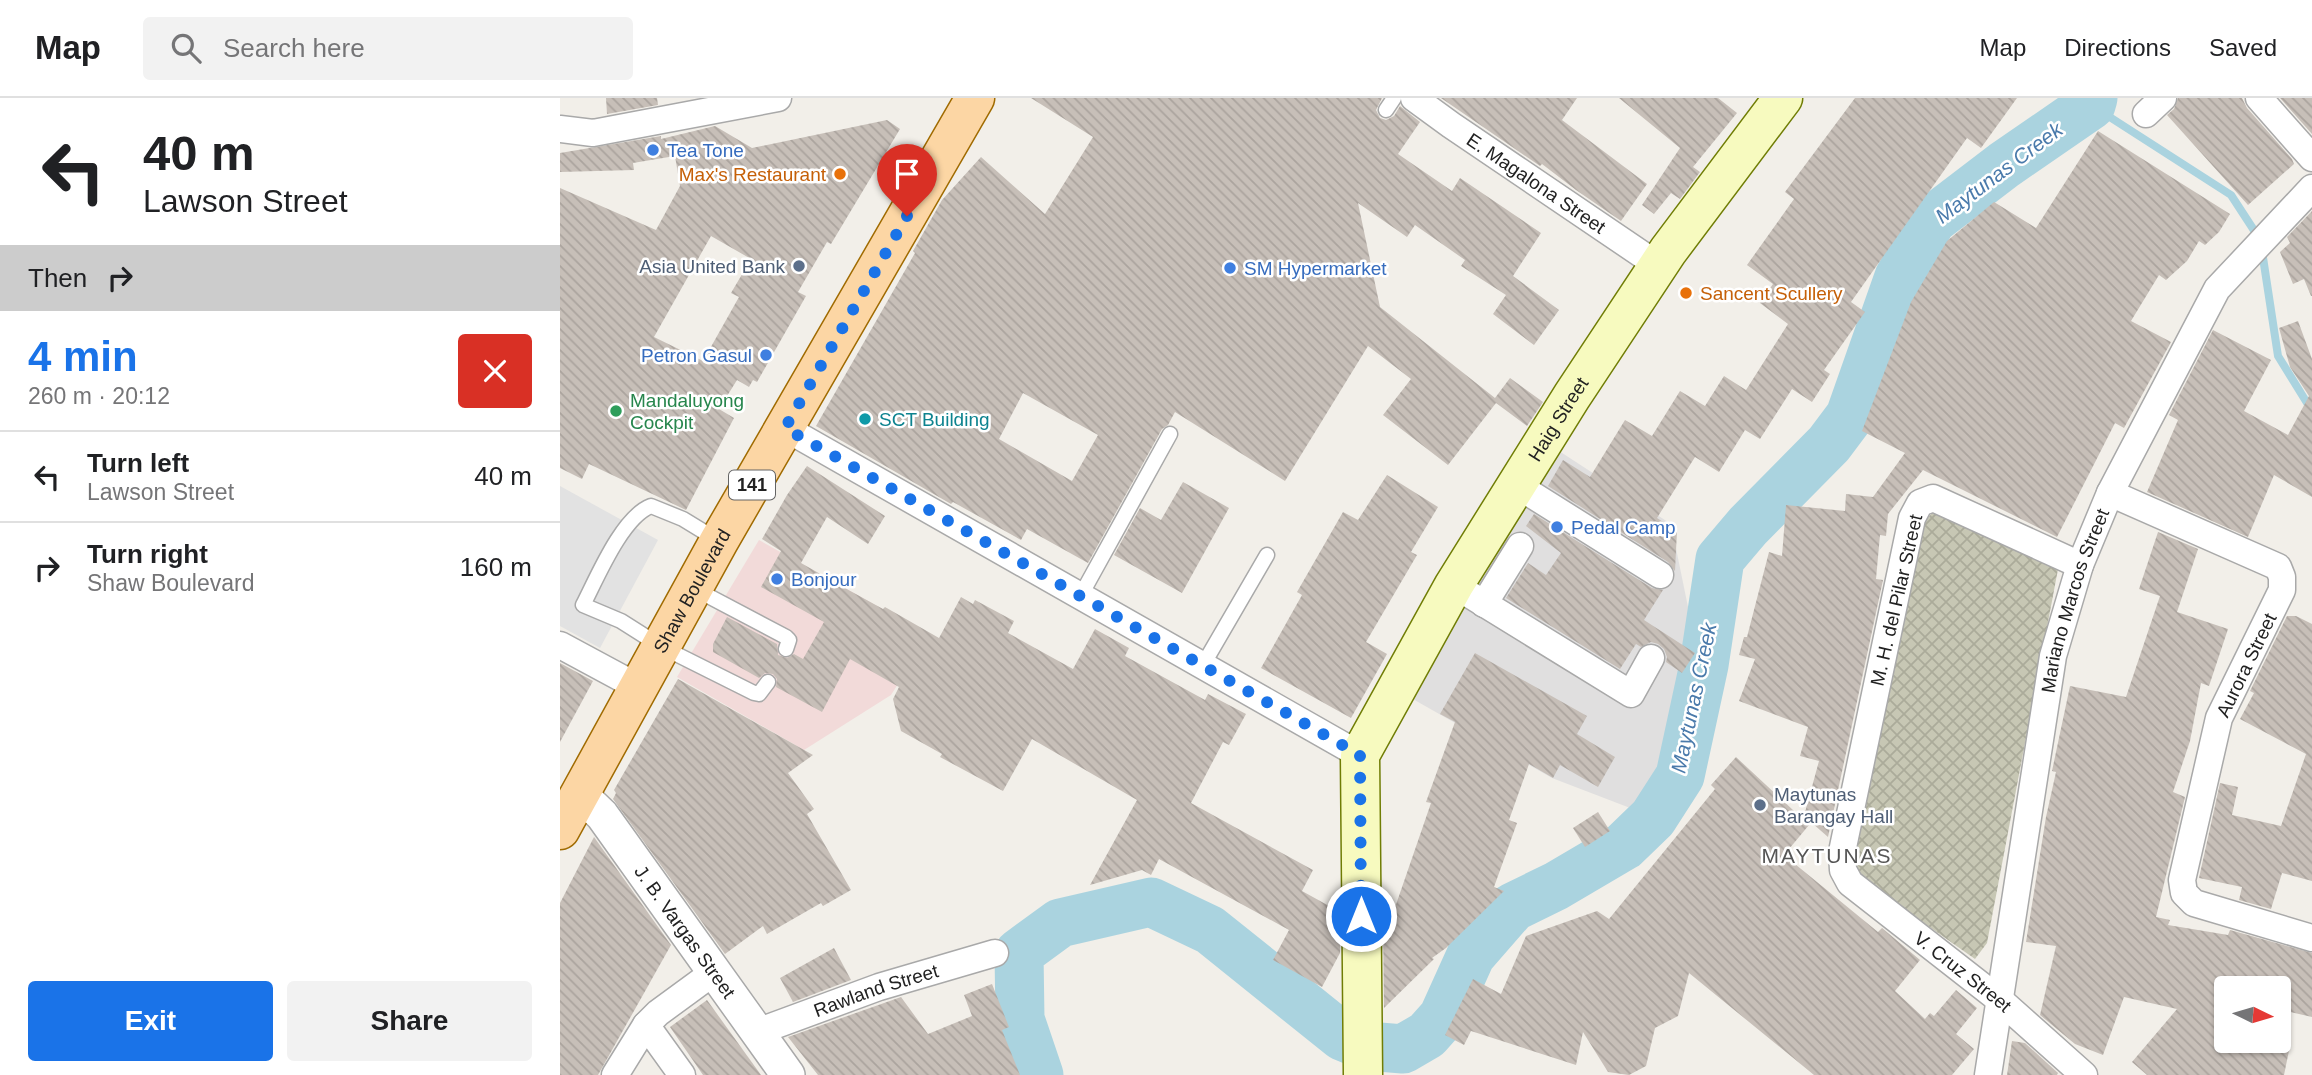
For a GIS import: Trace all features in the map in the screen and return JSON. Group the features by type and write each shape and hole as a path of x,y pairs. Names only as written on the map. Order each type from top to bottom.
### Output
{"main road":[{"name":"Shaw Boulevard","path":"560,830 719,541 975,98"},
{"name":"Haig Street","path":"1360,755 1469,594 1515,484 1687,224 1783,98"},
{"path":"1360,755 1362,1069"}],"street":[{"path":"560,130 593,133 778,98"},
{"name":"E. Magalona Street","path":"1414,98 1659,266"},
{"path":"2259,98 2312,158"},
{"name":"Mariano Marcos Street","path":"1988,1075 2053,656 2080,565 2110,493 2217,289 2312,188"},
{"path":"785,428 1360,755"},
{"path":"1515,484 1660,575"},
{"name":"Aurora Street","path":"2110,493 2277,567 2282,577 2282,590 2219,718 2182,880 2184,893 2194,903 2312,938"},
{"name":"M. H. del Pilar Street","path":"1843,870 1842,852 1912,517 1920,503 1933,498 2080,565"},
{"path":"1520,546 1469,594 1631,694 1651,658"},
{"path":"560,645 638,687"},
{"name":"J. B. Vargas Street","path":"579,793 602,815 788,1075"},
{"name":"V. Cruz Street","path":"1843,870 1850,883 2001,1001 2084,1075"},
{"name":"Rawland Street","path":"757,1032 879,987 995,953"},
{"path":"615,1075 646,1025 714,971"},
{"path":"646,1025 682,1075"}],"lane":[{"path":"1081,595 1170,434"},
{"path":"719,541 683,520 651,506 644,509 615,542 583,605 621,621 662,647 754,693 759,694 768,682"},
{"path":"1203,665 1267,555"},
{"path":"694,588 786,637 789,640 786,649"}],"shaded area":[{"path":"1556,449 1671,524 1697,651 1695,683 1672,774 1638,811 1552,778 1411,698 1461,604"},
{"path":"560,486 658,540 600,648 560,626"},
{"path":"1935,509 2059,564 1987,943 1975,959 1850,871 1916,533"},
{"path":"759,540 929,635 891,695 804,750 677,677"}],"building":[{"path":"606,98 657,98 658,105 607,114"},
{"path":"1031,98 1382,98 1376,110 1380,118 1386,120 1394,116 1400,106 1420,122 1398,154 1452,191 1460,178 1541,233 1513,276 1559,310 1534,345 1493,314 1506,295 1461,266 1465,260 1415,225 1407,237 1358,203 1380,307 1495,398 1510,378 1543,402 1527,426 1496,403 1448,465 1383,415 1411,379 1368,346 1285,481 1175,412 1168,425 1162,429 1088,563 1027,529 1021,540 953,502 951,504 816,426 915,253 913,251 942,200 981,157 1045,214 1093,137","holes":["1023,393 1098,435 1072,481 999,439"]},
{"path":"1441,98 1577,98 1562,120 1647,184 1621,221 1542,164 1540,166"},
{"path":"1619,98 1718,98 1737,113 1693,167 1700,172 1680,199 1671,193 1654,214 1642,205 1680,148"},
{"path":"1855,98 2017,98 1981,148 1967,138 1851,302 1865,312 1824,370 1830,374 1812,402 1792,389 1760,439 1745,430 1719,472 1695,457 1657,518 1677,531 1675,571 1668,562 1548,486 1563,460 1590,477 1625,420 1652,436 1680,391 1705,406 1724,376 1746,390 1788,324 1760,303 1773,284 1747,265 1794,199 1785,192"},
{"path":"2178,98 2242,98 2247,108 2294,164 2248,205 2167,115 2174,109"},
{"path":"2280,98 2312,98 2312,134"},
{"path":"887,120 900,129 831,244 827,242 798,292 806,296 757,382 753,380 749,387 737,380 719,409 734,418 686,510 589,464 582,479 560,468 560,188 656,230 680,186 675,156 633,163 634,170 560,172 560,153 661,136 661,139 715,126 752,148","holes":["711,236 751,259 731,293 739,297 703,361 654,337"]},
{"path":"2098,131 2230,214 2219,232 2205,245 2199,241 2187,261 2166,280 2159,275 2131,321 2171,342 2124,428 2115,423 2057,537 1923,470 1888,514 1886,536 1880,535 1876,579 1883,580 1828,837 1804,816 1819,761 1800,756 1808,727 1739,701 1755,659 1739,655 1744,637 1747,637 1769,552 1782,556 1786,505 1845,511 1846,494 1873,497 1905,453 1862,431 1911,302 1947,241 1994,202 2036,228"},
{"path":"2312,211 2311,296 2304,279 2293,284 2280,252 2290,243 2287,237"},
{"path":"2298,321 2312,359 2312,497 2274,475 2248,537 2147,492 2178,420 2169,415 2213,330 2271,360 2244,411 2288,435 2309,396 2290,367 2279,328"},
{"path":"807,466 885,516 868,544 827,517 801,563 843,587 939,638 961,597 973,604 975,600 1014,621 1008,633 1073,669 1095,629 1129,648 1125,656 1205,700 1208,694 1246,714 1229,745 1223,742 1191,803 1313,870 1302,891 1340,912 1340,953 1322,987 1273,960 1289,930 1159,859 1151,875 1142,870 1090,885 1137,800 1032,739 1003,791 940,757 942,754 901,731 893,699 899,687 850,659 822,712 776,687 777,679 773,674 765,673 759,678 713,652 713,644 727,617 777,644 778,655 787,658 794,654 803,659 824,622 761,587 781,551 762,539"},
{"path":"1387,475 1438,507 1411,552 1417,555 1366,642 1387,654 1351,718 1261,668 1302,595 1297,592 1343,512 1358,520"},
{"path":"1183,482 1229,508 1182,593 1114,555 1140,508 1161,520"},
{"path":"1534,514 1652,588 1663,590 1644,620 1695,653 1682,673 1666,662 1664,649 1651,642 1641,647 1636,644 1620,669 1506,598 1528,563 1546,575 1561,553 1526,526"},
{"path":"2158,532 2198,549 2177,612 2228,629 2209,686 2201,683 2190,741 2173,792 2185,797 2156,917 2170,920 2168,925 2228,935 2230,930 2312,953 2312,1017 2291,1012 2291,976 2214,976 2214,1054 2288,1054 2284,1075 2147,1075 2132,1062 2177,1009 2124,997 2103,1055 2075,1044 2040,1015 2056,946 2026,942 2056,772 2052,771 2070,686 2126,697 2160,596 2139,589"},
{"path":"2287,616 2296,616 2312,624 2312,881 2282,873 2271,909 2239,900 2242,887 2199,878 2220,783 2238,787 2232,815 2281,826 2306,754 2240,719 2254,693 2250,691"},
{"path":"1475,653 1587,716 1577,734 1615,757 1598,787 1560,765 1553,778 1529,764 1509,820 1517,823 1494,887 1504,891 1446,948 1432,958 1434,959 1384,1008 1383,919 1390,922 1431,803 1426,802 1455,722 1440,714"},
{"path":"560,663 593,681 560,742"},
{"path":"678,679 813,755 788,773 814,809 807,814 851,890 823,906 821,903 767,934 763,926 725,954 613,799 616,793 614,790"},
{"path":"1736,757 1809,825 1784,855 1878,932 1882,928 1920,960 1895,991 1925,1019 1930,1013 1934,1016 1956,990 1977,1008 1956,1034 1974,1049 1952,1075 1814,1075 1689,973 1678,1016 1655,1028 1646,1066 1629,1075 1608,1072 1583,1032 1576,1065 1471,1031 1464,1045 1445,1035 1473,979 1501,994 1526,936 1597,911 1609,919 1715,789 1711,785"},
{"path":"1598,812 1610,831 1585,847 1573,828"},
{"path":"594,837 671,945 598,1075 560,1075 560,903"},
{"path":"834,948 851,980 793,1002 780,978"},
{"path":"992,984 1009,1027 1002,1030 1020,1075 818,1075 788,1037 901,997 928,1034 972,1016 964,995"},
{"path":"707,1000 761,1075 703,1075 670,1027"},
{"path":"2012,1041 2025,1043 2058,1073 2057,1075 2007,1075"}],"waterway":[{"name":"Maytunas Creek","path":"1379,1047 1403,1049 1427,1035 1443,1017 1471,955 1513,907 1556,886 1624,846 1653,818 1680,776 1704,665 1720,559 1748,526 1829,444 1850,416 1899,277 1932,220 2004,165 2091,105 2093,98"},
{"path":"2091,105 2231,195 2259,238"},
{"path":"2262,251 2278,356 2312,411"},
{"name":"Maytunas Creek","path":"1039,1075 1020,1019 1019,953 1060,923 1151,902 1210,930 1342,1036 1359,1043"}],"place":[{"name":"Tea Tone","path":"653,150"},
{"name":"Max's Restaurant","path":"840,174"},
{"name":"Asia United Bank","path":"799,266"},
{"name":"SM Hypermarket","path":"1230,268"},
{"name":"Sancent Scullery","path":"1686,293"},
{"name":"Petron Gasul","path":"766,355"},
{"name":"Mandaluyong Cockpit","path":"616,411"},
{"name":"SCT Building","path":"865,419"},
{"name":"Pedal Camp","path":"1557,527"},
{"name":"Bonjour","path":"777,579"},
{"name":"Maytunas Barangay Hall","path":"1760,805"}],"district":[{"name":"MAYTUNAS","path":"1827,856"}],"route":[{"path":"907,216 785,428 1360,755 1361,916"}]}
